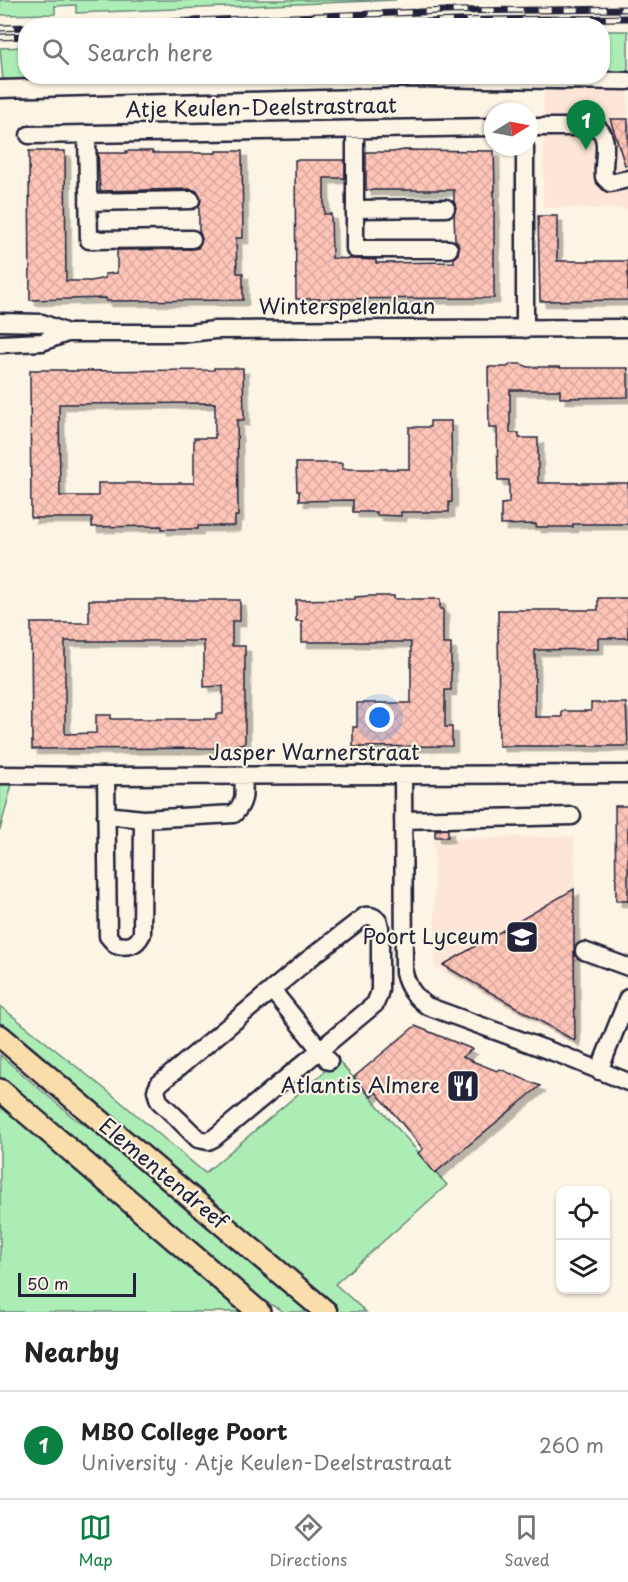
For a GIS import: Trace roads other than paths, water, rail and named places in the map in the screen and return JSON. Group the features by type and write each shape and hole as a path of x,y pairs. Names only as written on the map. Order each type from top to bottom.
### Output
{"main road":[{"name":"Elementendreef","path":"0,1036 326,1312"},
{"name":"Elementendreef","path":"0,1090 259,1312"}],"street":[{"path":"610,81 628,81"},
{"path":"0,89 201,84"},
{"name":"Atje Keulen-Deelstrastraat","path":"29,135 484,127"},
{"path":"538,127 595,127 602,131 611,141 604,177 610,183 628,179"},
{"path":"355,129 355,249 449,249"},
{"path":"87,134 89,240 192,239"},
{"path":"525,156 525,329"},
{"path":"88,202 191,200"},
{"path":"355,209 446,208"},
{"name":"Winterspelenlaan","path":"0,322 42,323 67,333"},
{"name":"Winterspelenlaan","path":"0,344 42,342 67,333 628,328"},
{"name":"Jasper Warnerstraat","path":"0,775 628,774"},
{"path":"403,775 405,973 408,986 416,997 427,1006 628,1082"},
{"path":"106,776 108,936 116,945 127,947 138,942 142,934 143,819"},
{"path":"106,815 143,819 234,814 241,806 244,796 243,776"},
{"path":"403,820 572,816"},
{"path":"365,916 372,916 380,924 380,947 380,990 375,1004 325,1056 211,1140 198,1139 159,1101 156,1094 159,1084 309,959 365,916"},
{"path":"380,947 404,946"},
{"path":"584,951 628,967"},
{"path":"272,990 325,1056"},
{"path":"599,1071 628,998"}],"railway":[{"path":"266,18 446,11 628,9"},
{"path":"610,18 628,18"},
{"path":"0,28 18,27"},
{"path":"0,37 18,36"}],"place":[{"name":"MBO College Poort","path":"586,150"},
{"name":"Poort Lyceum","path":"522,937"},
{"name":"Atlantis Almere","path":"463,1086"}]}
